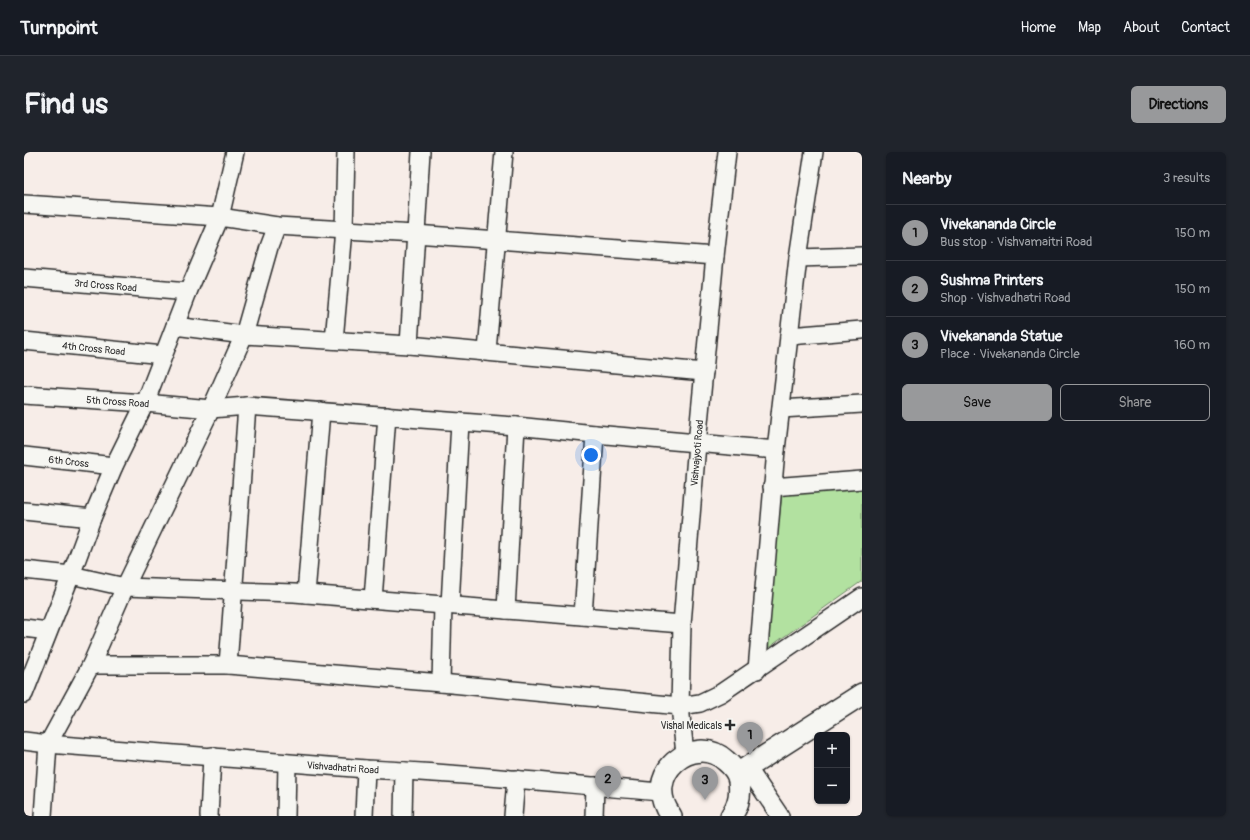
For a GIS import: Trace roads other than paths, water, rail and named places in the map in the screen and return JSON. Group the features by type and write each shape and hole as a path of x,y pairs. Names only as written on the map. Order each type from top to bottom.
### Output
{"street":[{"path":"25,689 71,575 92,518 114,466 145,403 188,292 220,217 235,152"},
{"path":"334,340 344,230 346,152"},
{"path":"409,345 421,152"},
{"path":"487,351 504,152"},
{"name":"Vishvajyoti Road","path":"685,754 680,706 682,624 697,444 715,256 727,152"},
{"path":"757,670 776,450 798,258 814,152"},
{"path":"24,204 220,217 277,226 415,234 715,256"},
{"path":"43,816 48,744 91,665 125,587 212,409 244,335 269,247 277,226"},
{"path":"798,258 862,256"},
{"name":"3rd Cross Road","path":"24,278 188,292"},
{"path":"175,326 244,335 487,351 704,372"},
{"path":"789,336 862,330"},
{"name":"4th Cross Road","path":"24,341 163,355"},
{"name":"5th Cross Road","path":"24,395 212,409 247,406 387,416 516,426 697,444 776,450"},
{"path":"781,409 862,404"},
{"path":"228,665 247,406"},
{"path":"306,594 321,412"},
{"path":"373,600 387,416"},
{"path":"441,683 460,422"},
{"path":"506,610 516,426"},
{"path":"583,616 595,434"},
{"name":"6th Cross","path":"24,456 114,466"},
{"path":"772,487 862,480"},
{"path":"24,511 92,518"},
{"path":"24,570 71,575 125,587 306,594 682,624"},
{"path":"91,665 228,665 441,683 680,706 700,703 721,693 757,670 862,597"},
{"path":"24,628 48,631"},
{"path":"742,771 862,694"},
{"name":"Vishvadhatri Road","path":"24,741 287,763 366,769 404,770 662,792"},
{"path":"671,816 666,809 662,797 662,784 666,772 674,761 685,754 698,751 710,752 723,757 732,766 742,771 780,816"},
{"path":"209,816 212,756"},
{"path":"286,816 287,763"},
{"path":"364,816 366,769"},
{"path":"403,816 404,770"},
{"path":"731,816 738,804 741,791 742,771"},
{"path":"514,816 516,779"},
{"path":"594,816 595,786"}],"place":[{"name":"Vishal Medicals","path":"730,725"},
{"name":"Vivekananda Circle","path":"750,755"},
{"name":"Sushma Printers","path":"608,799"},
{"name":"Vivekananda Statue","path":"705,800"}]}
